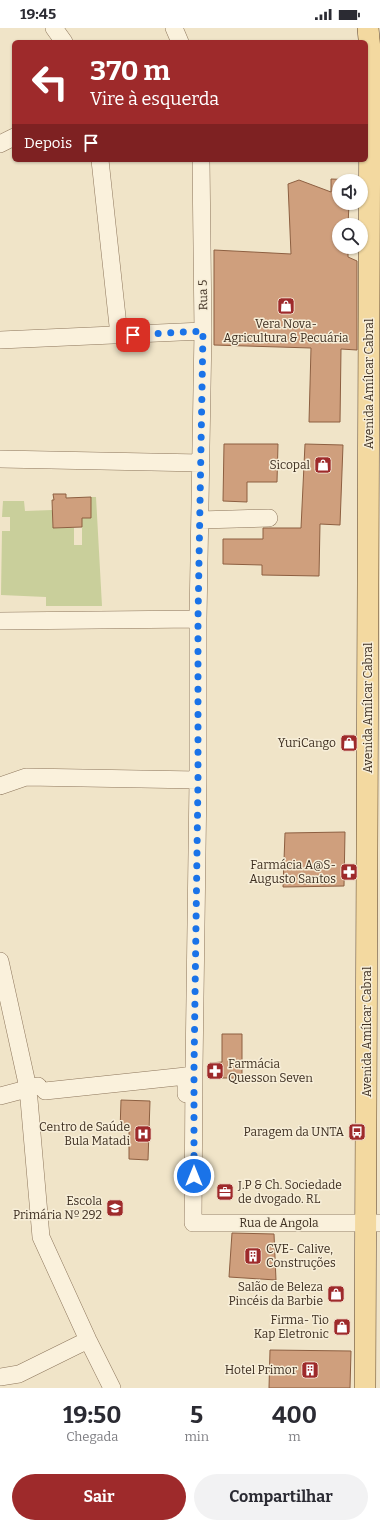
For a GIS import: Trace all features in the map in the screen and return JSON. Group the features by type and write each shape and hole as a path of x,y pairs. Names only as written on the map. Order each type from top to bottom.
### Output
{"main road":[{"name":"Avenida Amílcar Cabral","path":"365,1388 373,1223 367,1020 370,82 368,28"}],"street":[{"path":"54,28 63,40"},
{"path":"174,28 179,40"},
{"path":"0,144 12,138"},
{"path":"100,162 119,335"},
{"name":"Rua 5","path":"189,1219 194,1069 198,780 198,619 203,331 201,162"},
{"path":"0,340 203,331"},
{"path":"0,459 201,463"},
{"path":"200,520 269,518"},
{"path":"0,621 198,619"},
{"path":"0,786 26,777 198,780"},
{"path":"0,961 28,1088 40,1237 112,1388"},
{"path":"0,1096 28,1088 104,1073 194,1069"},
{"path":"45,1091 186,1076 189,1219"},
{"name":"Rua de Angola","path":"189,1219 373,1223"},
{"path":"0,1377 19,1374 88,1340"}],"green space":[{"path":"91,497 96,497 102,606 46,606 46,597 1,595 2,531 10,531 10,517 2,517 3,501 24,501 25,511 52,510 53,528 74,528 74,545 82,545 82,518 91,518"}],"building":[{"name":"Vera Nova- Agricultura & Pecuária","path":"332,179 332,210 349,210 348,218 332,218 332,254 348,254 348,257 357,261 357,350 341,349 340,422 309,422 311,348 214,345 214,250 291,254 288,184 299,180 331,192"},
{"path":"224,444 278,444 277,482 247,482 247,502 223,501"},
{"path":"305,444 343,445 340,525 320,524 319,576 262,575 262,565 223,564 223,539 263,539 263,528 301,528"},
{"path":"53,494 66,494 66,498 91,497 91,518 82,518 82,527 53,528"},
{"path":"345,832 344,886 283,887 285,833"},
{"path":"222,1034 242,1034 242,1078 210,1078 210,1063 222,1062"},
{"path":"121,1100 150,1101 148,1160 129,1159 129,1131 120,1131"},
{"name":"CVE- Calive, Construções","path":"232,1233 274,1234 276,1280 229,1277"},
{"name":"Hotel Primor","path":"270,1350 351,1351 350,1388 269,1388"}],"place":[{"name":"Vera Nova- Agricultura & Pecuária","path":"286,306"},
{"name":"Sicopal","path":"323,465"},
{"name":"YuriCango","path":"349,743"},
{"name":"Farmácia A@S- Augusto Santos","path":"349,872"},
{"name":"Farmácia Quesson Seven","path":"215,1071"},
{"name":"Paragem da UNTA","path":"357,1132"},
{"name":"Centro de Saúde Bula Matadi","path":"143,1134"},
{"name":"J.P & Ch. Sociedade de dvogado. RL","path":"225,1192"},
{"name":"Escola Primária Nº 292","path":"115,1208"},
{"name":"CVE- Calive, Construções","path":"253,1256"},
{"name":"Salão de Beleza Pincéis da Barbie","path":"336,1294"},
{"name":"Firma- Tio Kap Eletronic","path":"342,1327"},
{"name":"Hotel Primor","path":"310,1370"}],"route":[{"path":"133,335 203,331 198,619 198,780 193,1110 194,1176"}]}
